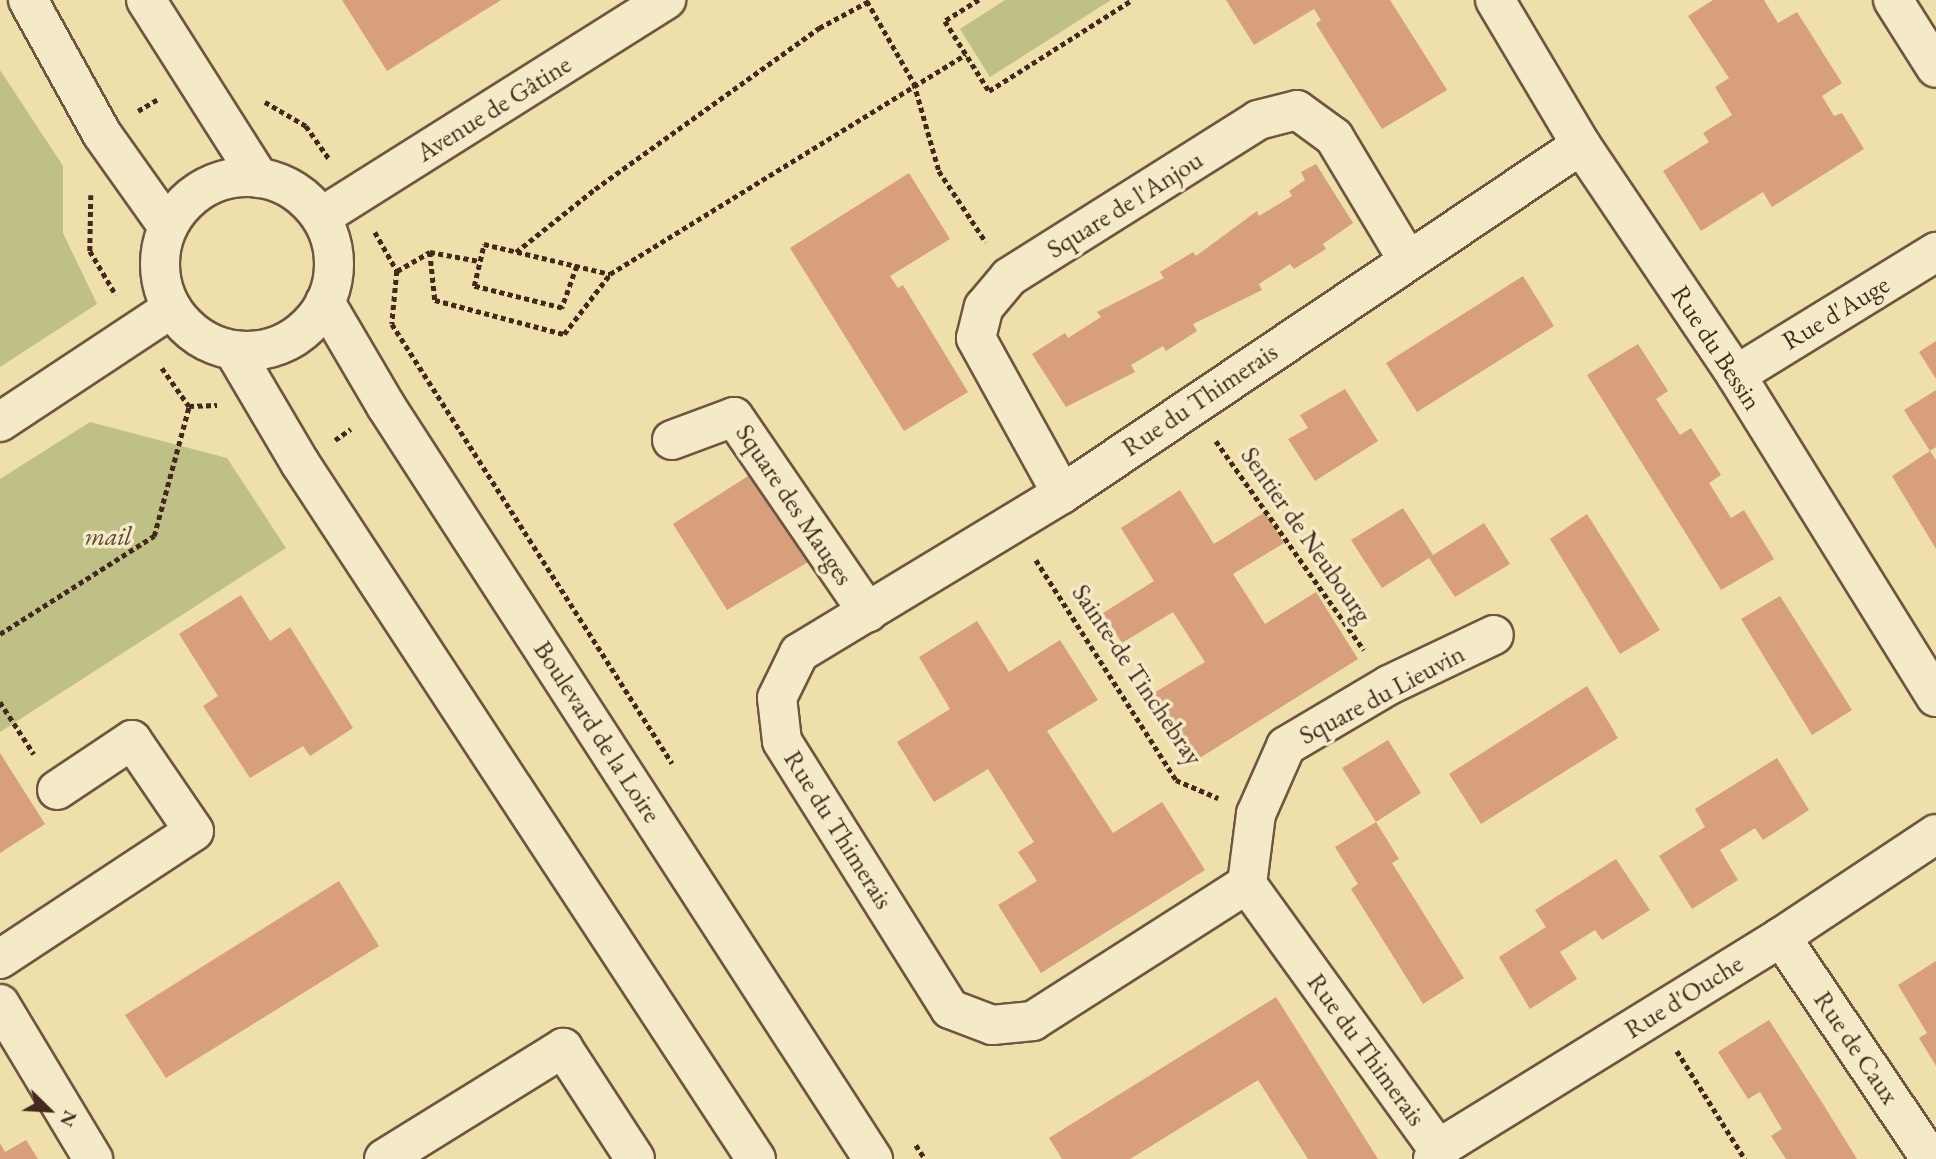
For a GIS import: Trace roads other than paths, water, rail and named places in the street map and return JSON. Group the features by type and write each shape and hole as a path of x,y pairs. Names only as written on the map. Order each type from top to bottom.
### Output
{"street":[{"path":"29,0 102,134 168,227"},
{"path":"146,0 259,178"},
{"name":"Avenue de Gâtine","path":"321,217 666,0"},
{"name":"Rue du Bessin","path":"1495,0 1581,145 1736,375 1936,697"},
{"path":"1893,0 1936,68"},
{"name":"Square de l'Anjou","path":"1062,494 976,338 984,307 1010,277 1258,120 1297,110 1334,137 1407,259"},
{"name":"Rue du Thimerais","path":"1435,1154 1247,884 1033,1021 992,1025 950,1009 782,741 777,698 799,653 1062,494 1407,259 1581,145"},
{"path":"259,178 301,195 321,217 332,244 333,264 325,302 310,325 288,341 261,351 234,351 188,330 171,309 161,283 160,254 168,227 181,206 200,191 221,180 259,178"},
{"name":"Rue d'Auge","path":"1736,375 1936,252"},
{"name":"Boulevard de la Loire","path":"325,302 386,406 873,1159"},
{"path":"0,422 171,309"},
{"path":"234,351 307,475 756,1159"},
{"name":"Square des Mauges","path":"672,440 734,417 868,613"},
{"name":"Square du Lieuvin","path":"1247,884 1256,814 1286,746 1389,685 1494,635"},
{"path":"0,959 194,831 132,740 57,790"},
{"name":"Rue d'Ouche","path":"1435,1154 1781,937 1936,834"},
{"name":"Rue de Caux","path":"1781,937 1930,1159"},
{"path":"0,1004 93,1159"},
{"path":"384,1159 563,1048 635,1159"}],"park label":[{"name":"mail","path":"108,537"}]}
